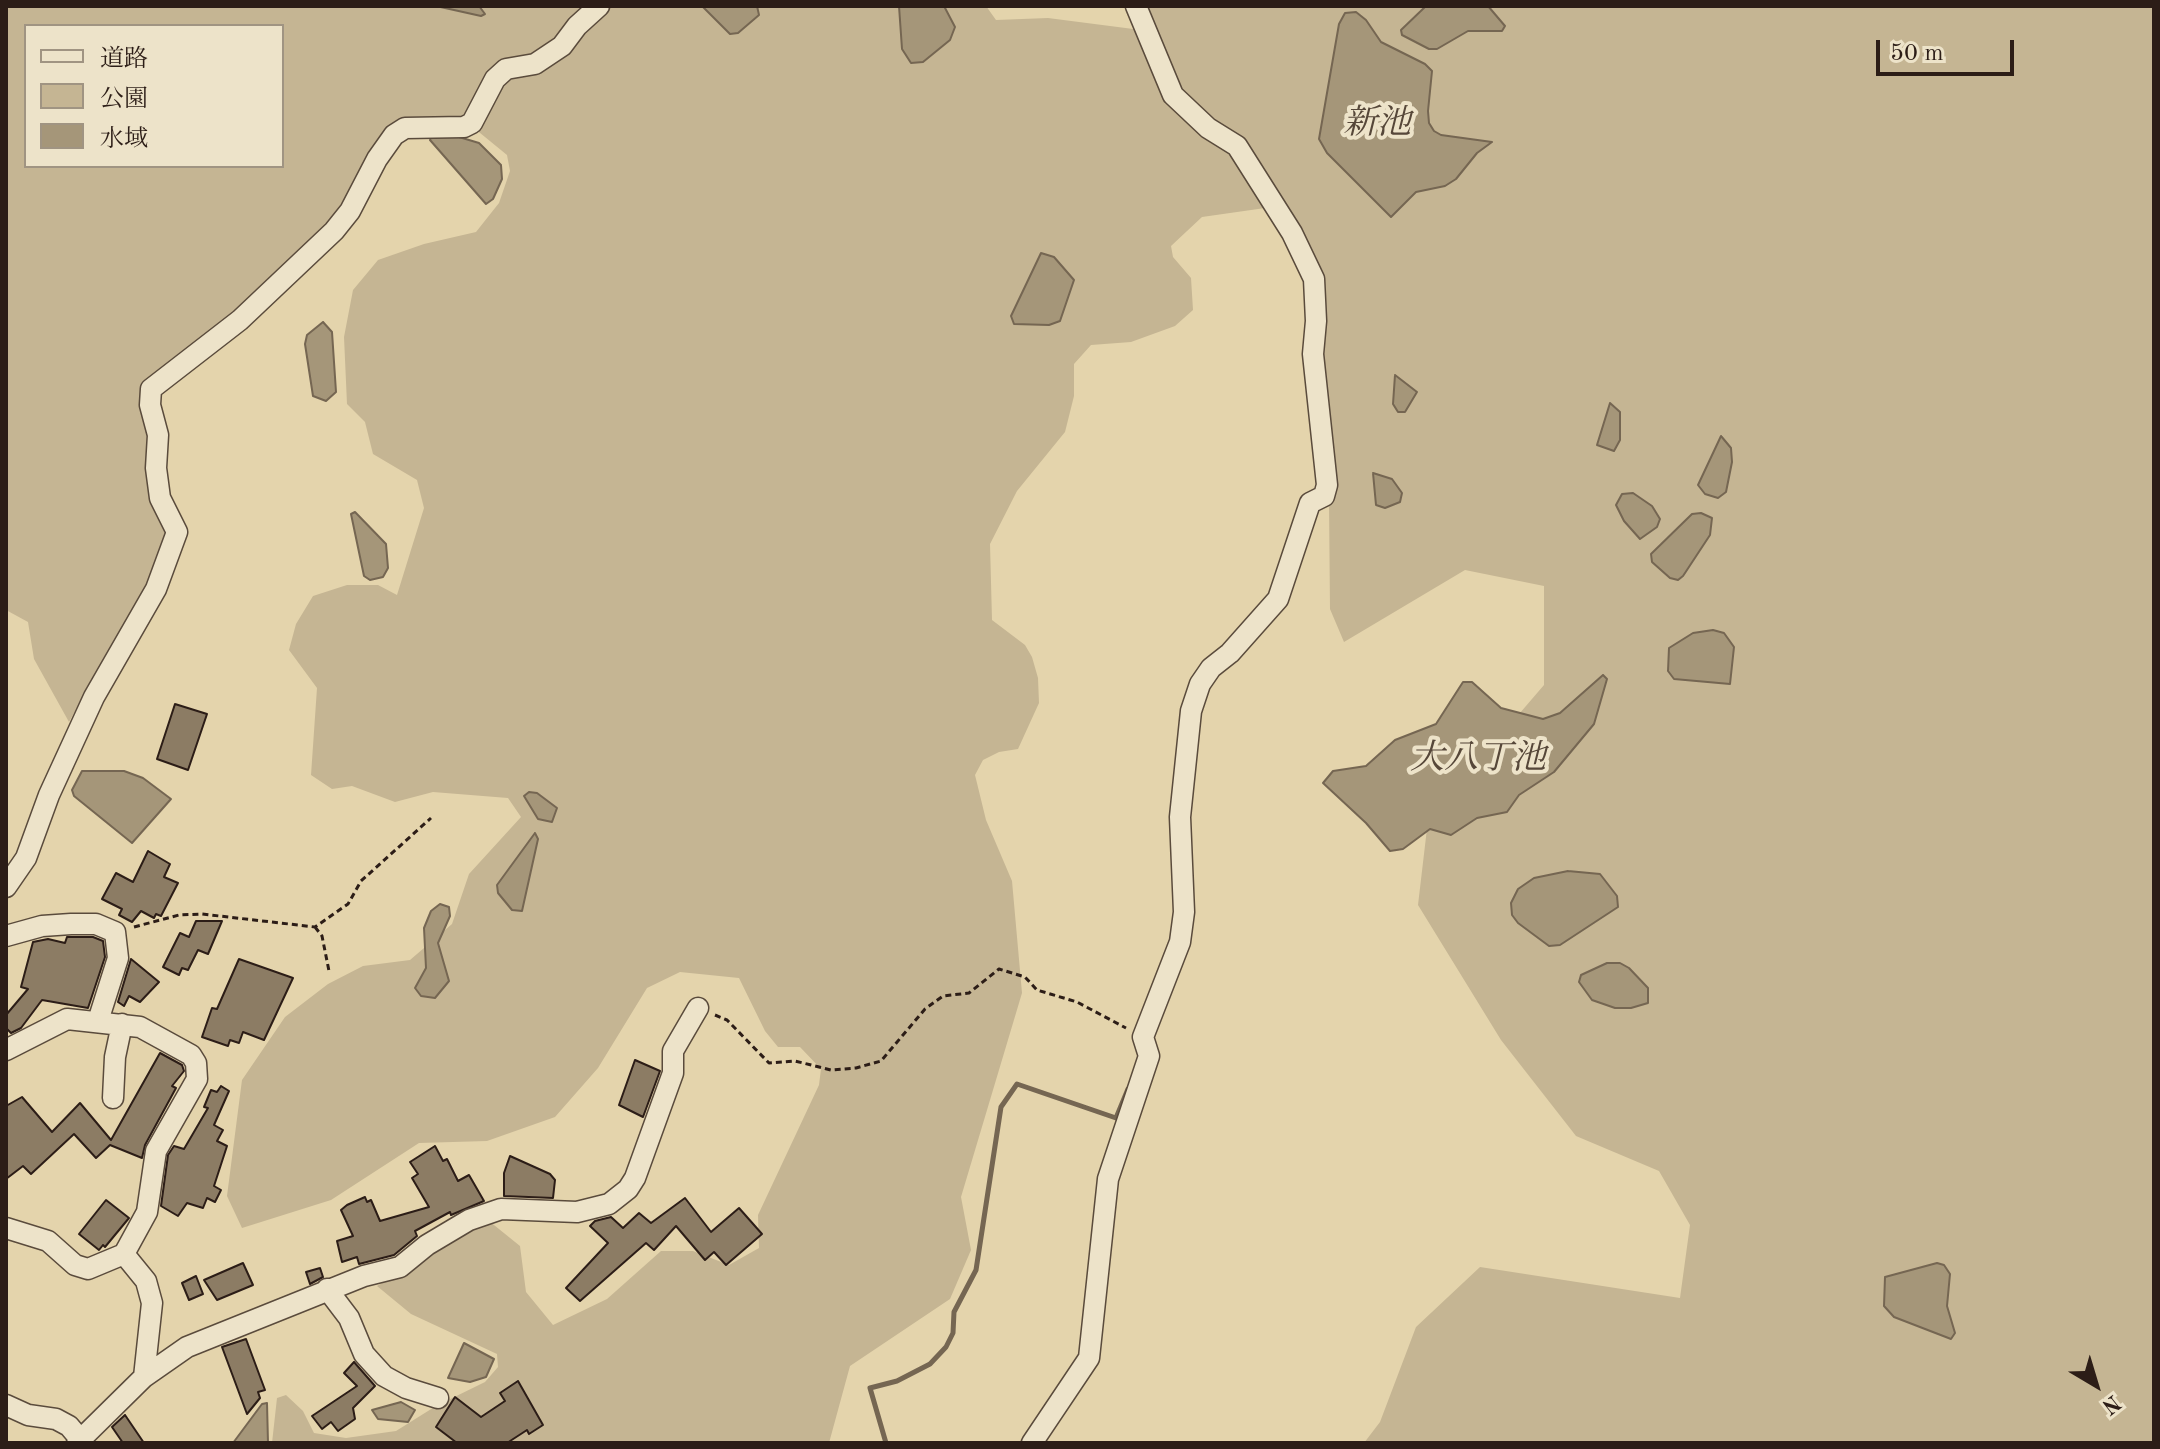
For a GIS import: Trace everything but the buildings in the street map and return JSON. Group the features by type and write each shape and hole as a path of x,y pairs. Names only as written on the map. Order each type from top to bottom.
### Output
{"street":[{"path":"6,887 26,858 49,795 94,697 156,589 177,532 160,498 156,468 158,435 150,405 151,389 240,320 334,231 350,211 377,159 394,135 405,128 464,127 472,123 495,79 506,69 535,64 562,46 577,26 599,6"},
{"path":"1032,1443 1089,1358 1108,1179 1149,1056 1143,1037 1180,942 1184,912 1180,817 1191,711 1200,684 1278,599 1310,503 1324,496 1327,485 1313,354 1314,279 1292,233 1237,146 1208,128 1173,95 1136,6"},
{"path":"6,936 42,926 71,924 96,924 115,932 118,958 98,1021"},
{"path":"6,1405 28,1415 56,1419 69,1426 78,1441 144,1377 187,1347 327,1289 400,1267 458,1226 501,1209 577,1212 609,1204 628,1189 635,1178 673,1073 673,1051 698,1008"},
{"path":"6,1050 67,1019 122,1024 140,1027 191,1055 196,1063 197,1079 156,1151 147,1212 124,1254 88,1269 75,1265 48,1241 6,1228"},
{"path":"113,1098 115,1057 122,1024"},
{"path":"124,1254 146,1281 152,1303 144,1377"},
{"path":"327,1289 349,1318 364,1354 384,1376 406,1388 438,1398"}],"path":[{"path":"115,932 179,915 202,914 315,927 348,904 361,881 431,818"},
{"path":"315,927 322,936 329,971"},
{"path":"698,1008 727,1020 769,1063 795,1061 831,1070 856,1068 881,1061 925,1009 943,996 969,993 999,969 1025,977 1037,990 1077,1002 1143,1037"}],"green space":[{"path":"6,6 591,6 533,60 513,60 461,120 435,117 400,124 323,228 233,313 148,382 169,539 122,636 93,678 69,722 34,659 28,622 6,610"},
{"path":"609,6 986,6 996,20 1048,18 1141,30 1145,51 1232,151 1265,208 1202,217 1171,246 1173,257 1191,278 1193,310 1175,326 1131,342 1091,345 1074,364 1074,396 1065,432 1017,491 990,544 992,620 1025,645 1032,657 1038,678 1039,703 1018,749 999,752 983,760 975,775 986,820 1012,881 1022,993 961,1197 971,1250 950,1299 850,1366 829,1443 272,1443 277,1398 286,1395 303,1411 314,1433 346,1438 396,1431 436,1406 485,1382 498,1367 497,1354 411,1314 377,1286 489,1221 520,1246 526,1292 553,1325 607,1299 661,1251 693,1251 729,1265 759,1248 758,1215 819,1085 821,1069 800,1047 778,1047 765,1031 739,978 680,972 647,988 598,1068 555,1117 487,1141 419,1143 331,1200 242,1228 227,1196 242,1080 285,1017 328,984 363,966 410,960 452,924 469,874 521,817 508,798 433,792 395,802 352,786 332,789 311,775 317,688 289,650 296,624 313,596 347,585 378,585 397,595 424,508 417,480 373,454 365,422 347,404 344,337 353,290 378,260 424,244 476,232 499,203 510,171 507,155 474,128 500,81"},
{"path":"1141,6 2154,6 2154,1443 1364,1443 1380,1422 1416,1327 1480,1267 1680,1298 1690,1225 1659,1171 1576,1136 1501,1040 1418,905 1428,820 1544,685 1544,586 1465,570 1344,642 1330,609 1329,501 1318,376 1322,325 1267,180 1174,90"}],"water":[{"path":"436,6 479,6 485,14 481,16"},
{"path":"702,6 757,6 759,15 738,33 730,34"},
{"path":"899,6 944,6 955,27 950,40 923,62 911,63 902,49"},
{"path":"1426,6 1488,6 1505,26 1502,31 1468,31 1437,49 1429,49 1402,35 1401,30"},
{"name":"新池","path":"1356,12 1366,20 1381,42 1425,64 1432,71 1428,111 1429,123 1434,131 1441,135 1492,142 1477,153 1456,179 1445,186 1416,192 1391,217 1327,153 1319,139 1339,24 1345,13"},
{"path":"449,134 479,143 501,165 502,179 493,199 486,204 430,140 432,135"},
{"path":"1041,253 1054,257 1074,280 1060,321 1049,325 1014,324 1011,316"},
{"path":"323,322 332,332 336,392 326,401 313,396 305,344 307,335"},
{"path":"1395,375 1417,392 1405,412 1398,412 1393,404"},
{"path":"1610,403 1620,412 1620,440 1614,451 1597,445"},
{"path":"1721,436 1731,448 1732,462 1726,492 1718,498 1705,494 1698,485"},
{"path":"1373,473 1392,479 1402,493 1400,502 1385,508 1376,505"},
{"path":"1633,493 1652,506 1660,519 1657,527 1640,539 1624,521 1616,505 1622,494"},
{"path":"355,512 386,544 388,568 383,577 370,580 364,576 351,514"},
{"path":"1701,513 1712,518 1710,535 1683,576 1678,580 1670,578 1652,562 1651,554 1692,514"},
{"path":"1713,630 1724,633 1734,647 1730,684 1674,679 1668,671 1669,648 1693,633"},
{"name":"大八丁池","path":"1603,675 1607,679 1594,724 1554,772 1519,795 1507,812 1477,818 1451,835 1430,829 1403,849 1390,851 1366,823 1323,783 1333,771 1366,766 1395,740 1436,724 1463,682 1472,682 1501,708 1543,719 1560,713"},
{"path":"82,771 124,771 143,778 171,799 132,843 74,796 72,790"},
{"path":"529,792 537,793 557,808 552,822 538,819 524,796"},
{"path":"535,833 538,839 522,911 512,910 498,893 497,885"},
{"path":"1568,871 1600,874 1617,896 1618,907 1560,945 1549,946 1518,923 1512,915 1511,903 1518,889 1534,878"},
{"path":"440,904 449,907 450,916 438,943 449,981 435,998 421,996 415,988 426,968 424,928 431,911"},
{"path":"1607,963 1620,963 1629,968 1648,988 1648,1003 1615,1008 1592,1000 1579,982 1581,975"},
{"path":"1937,1263 1944,1265 1950,1274 1947,1306 1955,1333 1951,1339 1894,1317 1884,1306 1885,1277"},
{"path":"464,1343 494,1359 486,1377 470,1382 448,1378"},
{"path":"401,1402 415,1410 408,1422 378,1419 372,1410"},
{"path":"267,1403 268,1443 233,1443 262,1404"}],"waterway":[{"path":"886,1443 870,1388 897,1381 930,1364 946,1347 953,1333 954,1312 976,1270 1001,1107 1017,1084 1116,1118 1128,1089"}]}
